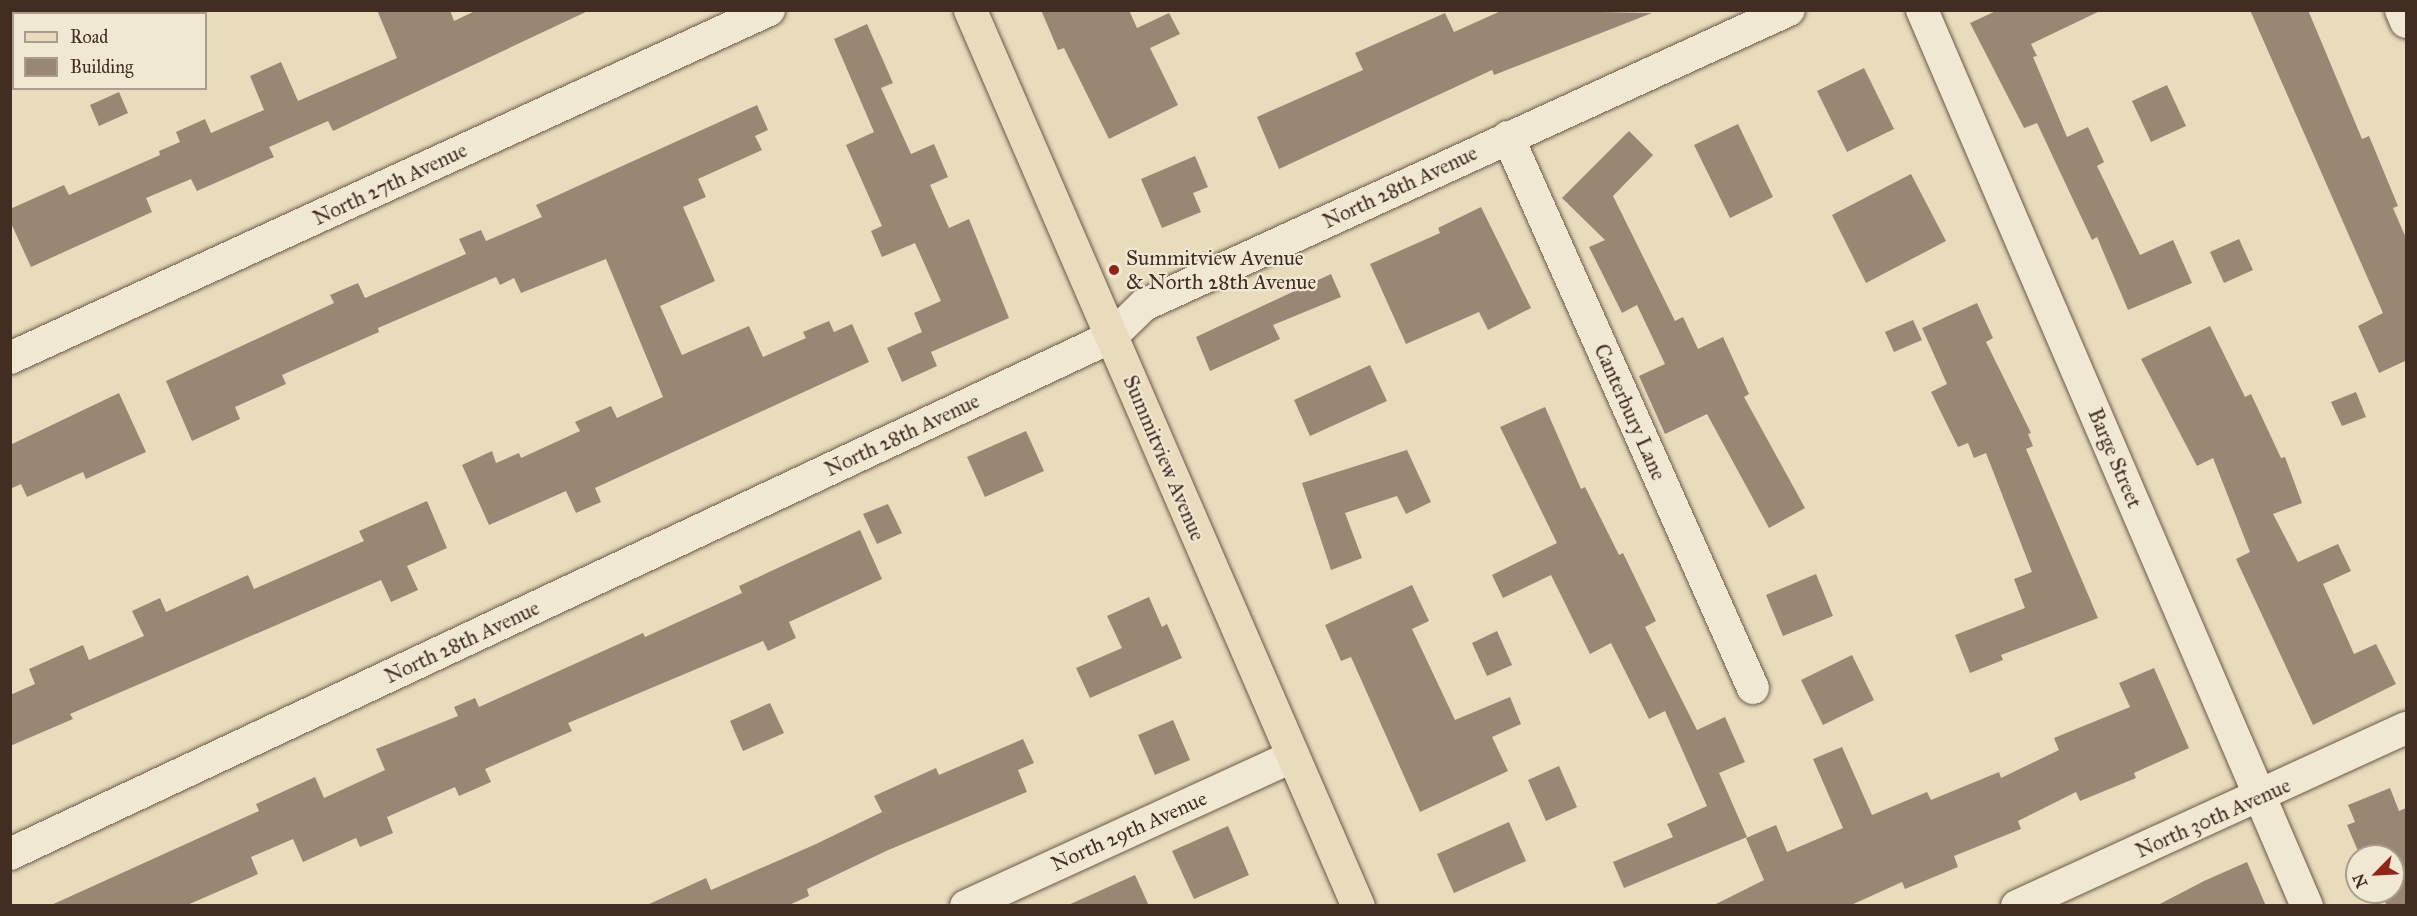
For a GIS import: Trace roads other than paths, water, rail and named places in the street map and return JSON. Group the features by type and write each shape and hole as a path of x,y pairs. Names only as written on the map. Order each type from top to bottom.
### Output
{"main road":[{"name":"Summitview Avenue","path":"970,10 1358,906"}],"street":[{"name":"North 27th Avenue","path":"10,358 769,10"},
{"name":"North 28th Avenue","path":"10,854 1111,337 1144,305 1789,10"},
{"name":"Barge Street","path":"1922,10 2307,906"},
{"path":"2402,10 2406,22"},
{"name":"Canterbury Lane","path":"1508,137 1753,688"},
{"name":"North 30th Avenue","path":"2017,906 2262,797 2406,728"},
{"name":"North 29th Avenue","path":"966,906 1293,756"}],"place":[{"name":"Summitview Avenue & North 28th Avenue","path":"1114,270"}]}
